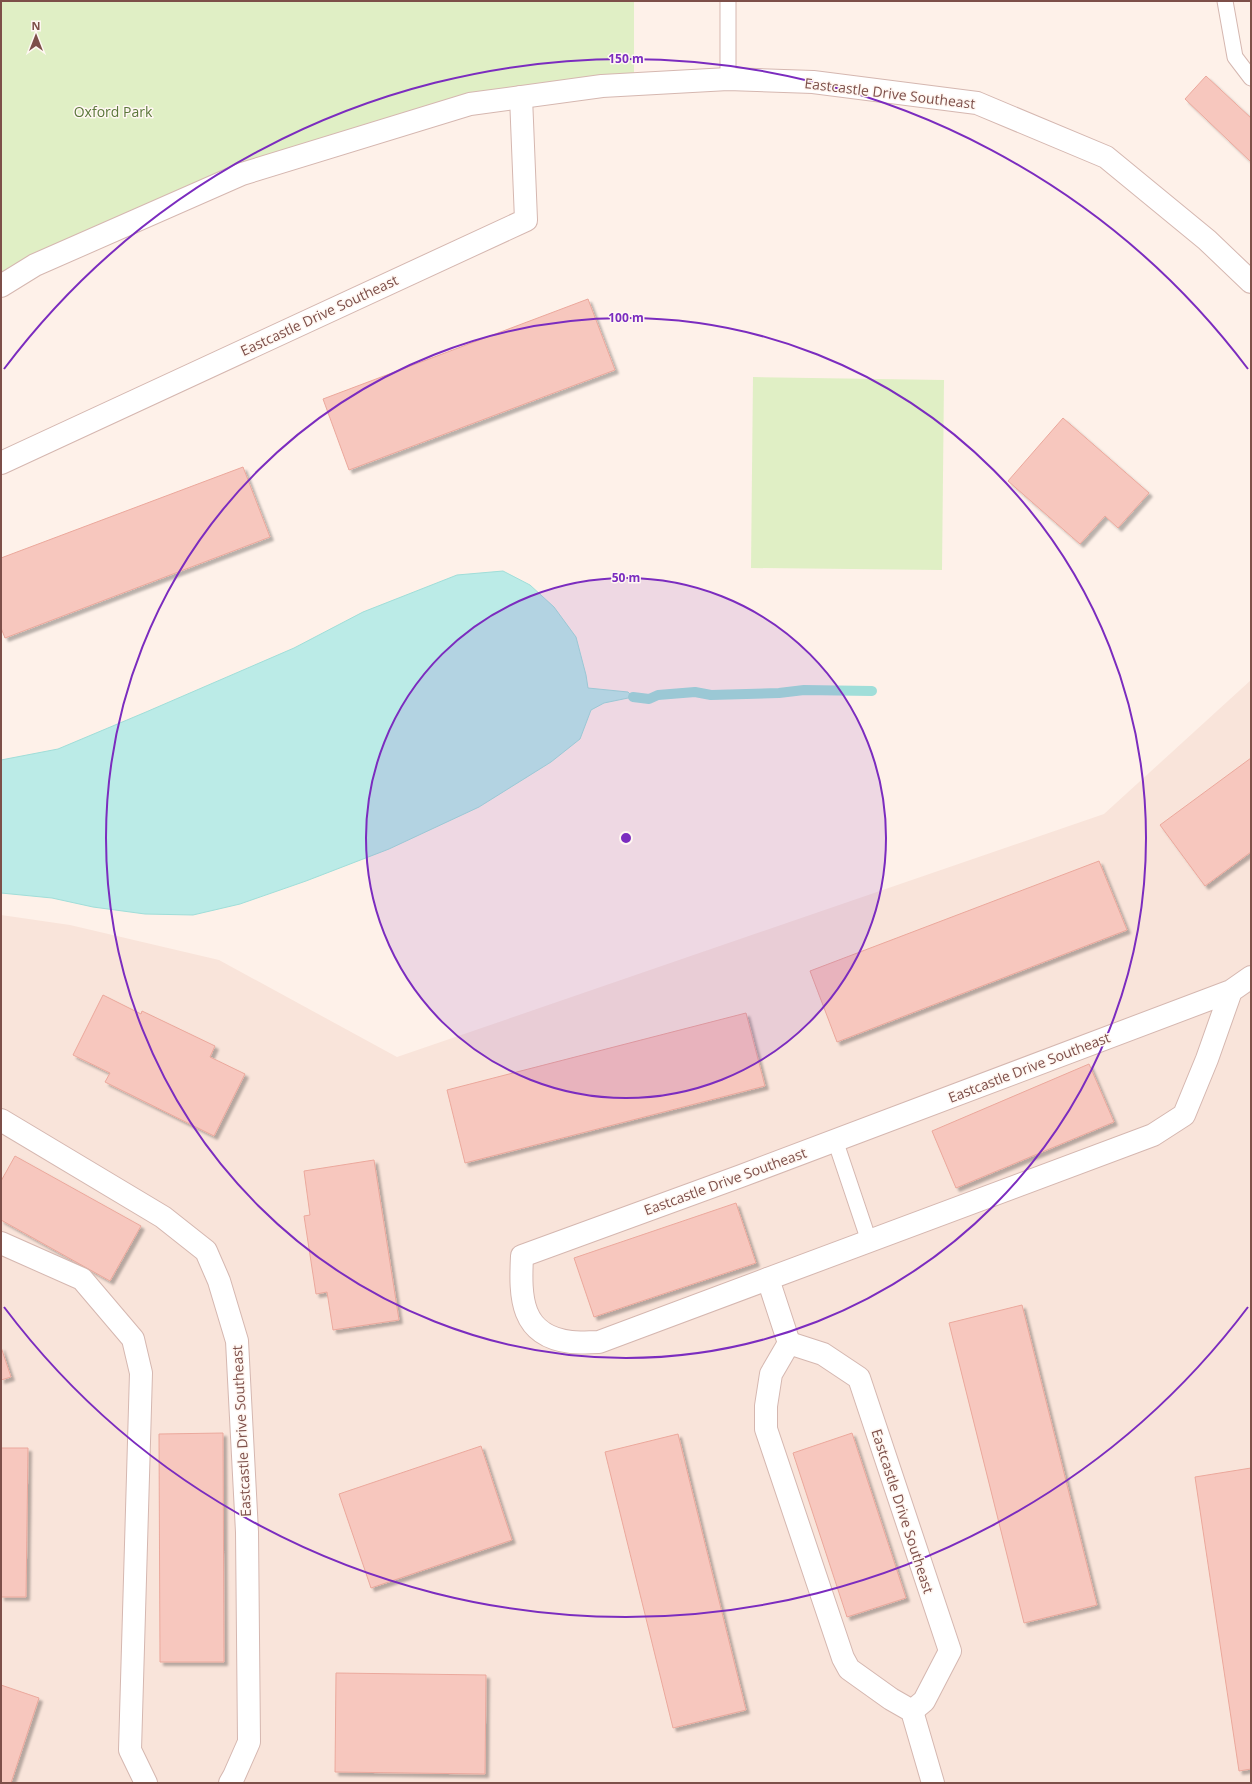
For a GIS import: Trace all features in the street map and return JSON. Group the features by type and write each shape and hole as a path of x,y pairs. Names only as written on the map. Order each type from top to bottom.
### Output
{"street":[{"name":"Eastcastle Drive Southeast","path":"1,286 35,265 242,174 470,104 602,86 728,79 812,82 977,103 1106,157 1207,240 1251,282"},
{"name":"Eastcastle Drive Southeast","path":"1,462 526,220 521,97"},
{"name":"Eastcastle Drive Southeast","path":"1231,991 1207,1059 1184,1115 1153,1135 599,1342 571,1342 551,1337 537,1329 524,1307 521,1283 522,1256 1231,991 1251,977"},
{"name":"Eastcastle Drive Southeast","path":"1,1120 163,1217 206,1251 220,1281 237,1341 247,1532 249,1742 230,1783"},
{"path":"1,1243 82,1279 133,1339 140,1373 130,1750 146,1783"},
{"path":"768,1278 789,1343 771,1374 766,1406 766,1429 773,1451 843,1658 849,1669 891,1699 912,1711 933,1783"},
{"name":"Eastcastle Drive Southeast","path":"789,1343 823,1354 859,1378 867,1401 950,1651 924,1700 912,1711"}],"lane":[{"path":"728,1 728,79"},
{"path":"1225,1 1235,57 1251,78"},
{"path":"835,1140 868,1241"}],"shaded area":[{"path":"1251,680 1251,1783 1,1783 1,915 70,925 219,960 397,1057 1104,814"}],"green space":[{"name":"Oxford Park","path":"1,1 634,1 634,85 521,97 242,174 1,286"},
{"path":"753,377 944,380 942,570 751,568"}],"water":[{"path":"503,571 530,585 554,607 576,637 588,688 628,692 633,697 604,703 591,710 580,739 551,762 479,807 389,849 306,881 240,904 193,915 145,914 93,907 52,898 1,893 1,760 58,749 294,648 363,612 457,575"}],"building":[{"path":"1206,76 1251,118 1251,162 1185,99"},
{"path":"588,299 615,370 349,470 323,399"},
{"path":"1063,418 1149,493 1118,528 1105,516 1080,544 1008,481"},
{"path":"243,467 270,537 5,638 1,628 1,558"},
{"path":"1251,758 1251,852 1205,886 1160,825"},
{"path":"1099,861 1127,930 837,1042 810,971"},
{"path":"103,995 141,1014 142,1011 215,1046 210,1057 245,1074 214,1136 105,1082 110,1073 73,1055"},
{"path":"746,1013 765,1086 465,1163 447,1090"},
{"path":"1089,1064 1114,1122 956,1188 932,1131"},
{"path":"15,1156 141,1226 110,1281 1,1220 1,1181"},
{"path":"374,1160 399,1320 333,1330 327,1292 316,1294 304,1216 310,1215 304,1171"},
{"path":"736,1203 756,1263 594,1317 574,1258"},
{"path":"1022,1305 1097,1605 1024,1623 949,1323"},
{"path":"1,1347 11,1377 1,1380"},
{"path":"223,1433 224,1662 160,1662 159,1434"},
{"path":"852,1433 906,1598 847,1617 793,1453"},
{"path":"678,1434 746,1710 673,1728 605,1452"},
{"path":"481,1446 512,1540 371,1588 339,1494"},
{"path":"1,1448 28,1448 26,1597 1,1597"},
{"path":"1251,1468 1251,1769 1239,1771 1195,1477"},
{"path":"336,1673 486,1675 485,1774 335,1772"},
{"path":"1,1685 39,1698 11,1783 1,1783"}],"waterway":[{"path":"633,697 649,699 658,695 695,692 711,695 779,693 804,690 872,691"}]}
